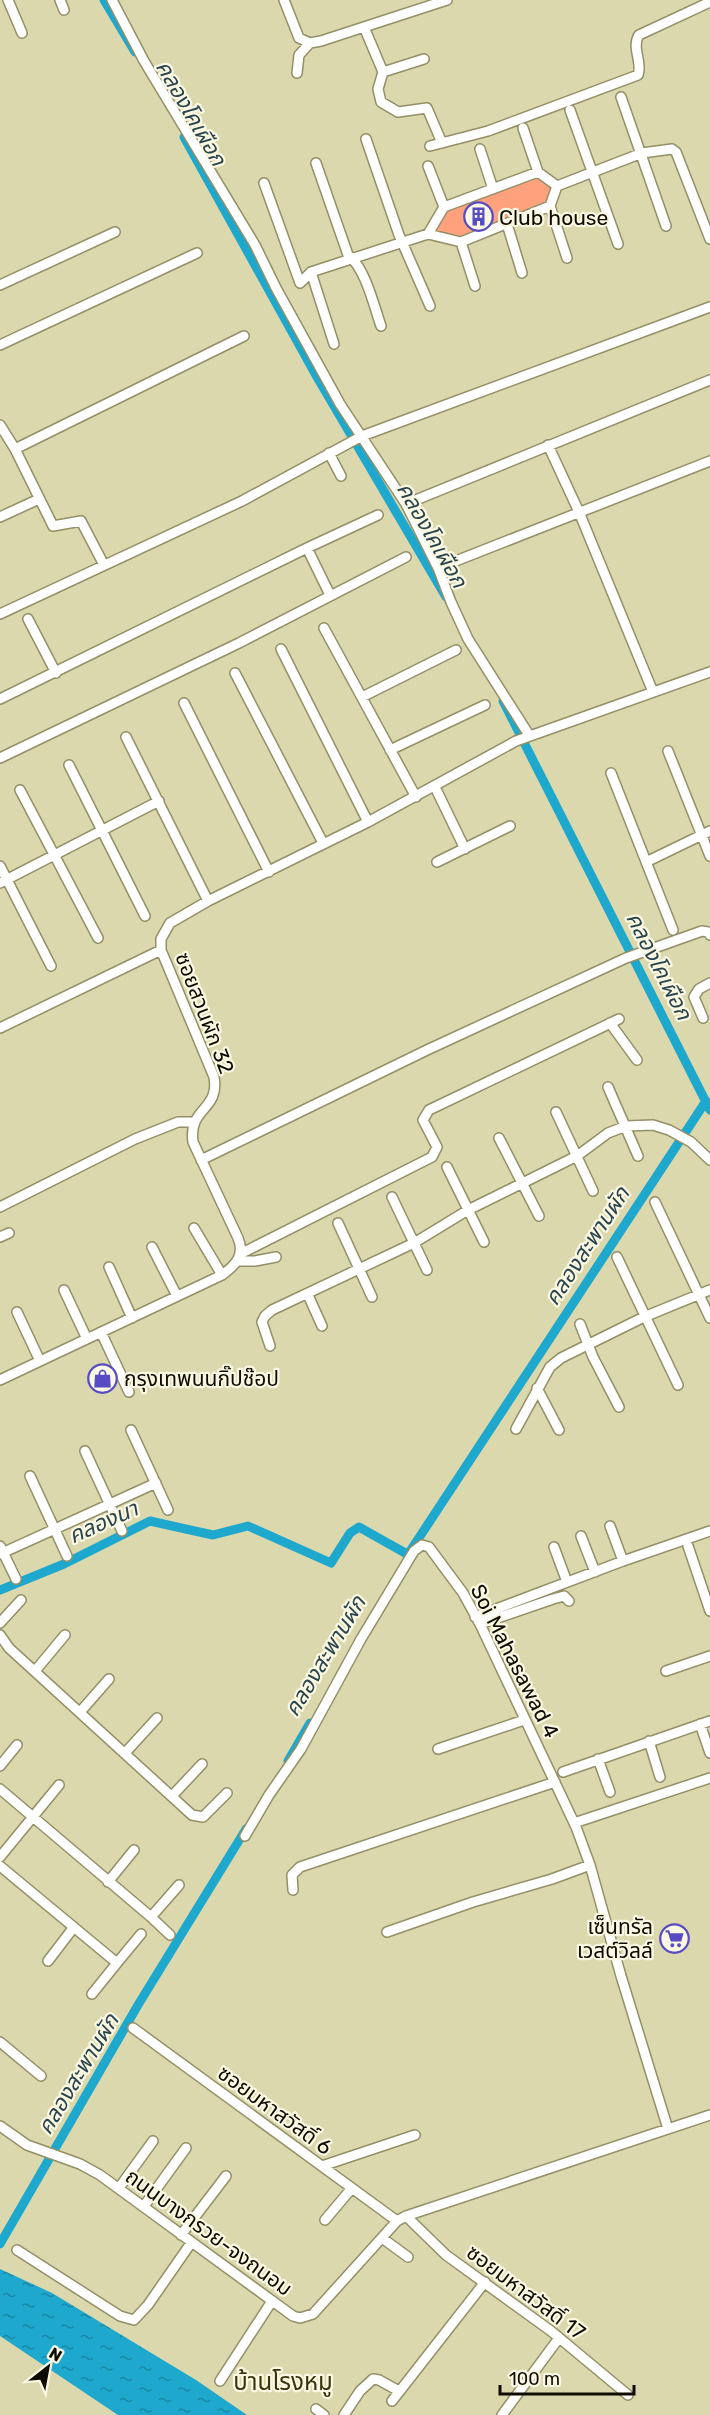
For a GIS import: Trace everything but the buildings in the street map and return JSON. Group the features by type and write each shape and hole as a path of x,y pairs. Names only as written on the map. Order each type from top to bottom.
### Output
{"street":[{"path":"8,0 22,33"},
{"path":"60,0 64,10"},
{"path":"112,0 153,76 207,161 255,245 357,438 406,504 438,568 450,602 468,639 527,736 710,672"},
{"path":"284,0 299,38 310,43 321,42 447,0"},
{"path":"430,146 488,131 638,75 640,68 636,46 639,35 710,2"},
{"path":"364,27 383,72 378,89 381,102 398,112 427,108 442,143"},
{"path":"297,73 299,55 310,43"},
{"path":"383,72 424,59"},
{"path":"621,97 666,226"},
{"path":"570,110 618,244"},
{"path":"523,128 538,172 557,186"},
{"path":"366,139 399,235 405,243 430,306"},
{"path":"567,258 550,206 557,186 642,153 668,148 676,152 710,238"},
{"path":"480,149 493,189"},
{"path":"316,163 348,255 354,258 363,274 381,326"},
{"path":"428,166 444,207"},
{"path":"428,234 444,207 538,172"},
{"path":"264,183 300,284 311,272 428,234 460,242 550,206"},
{"path":"507,224 522,273"},
{"path":"0,285 115,232"},
{"path":"460,242 475,286"},
{"path":"0,345 197,253"},
{"path":"311,272 334,344"},
{"path":"0,614 242,501 357,438 710,307"},
{"path":"15,449 244,336"},
{"path":"406,504 710,380"},
{"path":"0,425 15,449 53,526 81,521 104,565"},
{"path":"548,446 579,512 653,692"},
{"path":"329,453 341,476"},
{"path":"438,568 710,461"},
{"path":"0,516 39,499"},
{"path":"1,695 56,673 378,515"},
{"path":"307,548 330,595"},
{"path":"0,758 238,643 406,557"},
{"path":"28,620 56,673"},
{"path":"324,628 416,796"},
{"path":"281,649 368,822"},
{"path":"362,697 456,650"},
{"path":"235,673 323,843"},
{"path":"184,703 268,872"},
{"path":"390,750 485,705"},
{"path":"126,736 208,901"},
{"name":"ซอยสวนผัก 32","path":"194,1122 215,1092 214,1077 161,951 161,939 170,923 208,901 435,787 527,736"},
{"path":"668,751 706,833 710,856"},
{"path":"69,765 145,915"},
{"path":"610,774 673,930"},
{"path":"435,787 465,849"},
{"path":"20,790 98,938"},
{"path":"4,881 159,801"},
{"path":"437,861 510,826"},
{"path":"646,862 706,833"},
{"path":"0,866 4,881 51,966"},
{"path":"201,1160 427,1050 626,958 702,931 710,935"},
{"path":"0,1028 161,951"},
{"path":"703,1018 694,997 699,989 710,983"},
{"path":"0,1380 222,1275 239,1258 432,1157 437,1147 423,1120 429,1110 615,1021 637,1060"},
{"path":"608,1087 638,1156"},
{"path":"556,1112 593,1191"},
{"path":"0,1207 135,1139 178,1122 194,1122 192,1127 194,1142 238,1238 241,1246 239,1258"},
{"path":"270,1346 263,1328 265,1316 272,1310 308,1295 414,1242 468,1210 523,1185 577,1156 608,1133 626,1126 653,1125 669,1130 692,1142 710,1160"},
{"path":"500,1138 539,1216"},
{"path":"447,1167 484,1242"},
{"path":"392,1197 427,1270"},
{"path":"655,1202 710,1318"},
{"path":"338,1223 372,1297"},
{"path":"194,1228 222,1275"},
{"path":"152,1247 177,1296"},
{"path":"239,1258 255,1261 276,1257"},
{"path":"617,1257 678,1385"},
{"path":"109,1268 132,1318"},
{"path":"64,1290 87,1339"},
{"path":"516,1429 550,1367 561,1358 644,1317 710,1290"},
{"path":"308,1295 322,1326"},
{"path":"17,1312 40,1361"},
{"path":"580,1324 593,1357 619,1407"},
{"path":"101,1332 129,1392"},
{"path":"537,1388 559,1430"},
{"path":"131,1430 168,1510"},
{"path":"85,1451 122,1531"},
{"path":"30,1476 67,1556"},
{"path":"16,1579 1,1551 156,1483"},
{"path":"609,1526 623,1561"},
{"path":"477,1621 567,1582 710,1531"},
{"path":"581,1536 595,1572"},
{"name":"Soi Mahasawad 4","path":"244,1836 268,1795 302,1749 361,1639 418,1546 425,1545 463,1593 574,1823 590,1865 668,2129"},
{"path":"688,1546 710,1611"},
{"path":"554,1547 567,1582"},
{"path":"477,1621 564,1596 568,1601"},
{"path":"0,1623 21,1600"},
{"path":"0,1635 9,1648 192,1815 198,1818 208,1813 227,1793"},
{"path":"35,1671 65,1635"},
{"path":"666,1671 710,1656"},
{"path":"80,1712 110,1679"},
{"path":"124,1753 157,1718"},
{"path":"438,1749 524,1720"},
{"path":"563,1772 705,1723 710,1753"},
{"path":"649,1741 660,1777"},
{"path":"0,1766 17,1745"},
{"path":"598,1759 610,1791"},
{"path":"172,1796 202,1764"},
{"path":"574,1823 710,1778"},
{"path":"293,1890 292,1875 300,1867 555,1782"},
{"path":"0,1857 59,1785"},
{"path":"0,1789 170,1935"},
{"path":"108,1882 134,1850"},
{"path":"387,1932 472,1902 552,1879 590,1865"},
{"path":"0,1866 117,1963"},
{"path":"151,1917 179,1885"},
{"path":"48,1960 74,1927"},
{"path":"92,1994 141,1935"},
{"name":"ซอยมหาสวัสดิ์ 6","path":"133,2028 352,2188 401,2218"},
{"path":"0,2042 40,2076"},
{"path":"401,2218 710,2115"},
{"name":"ถนนบางกรวย-จงถนอม","path":"0,2126 27,2145 93,2171 293,2316 308,2317 313,2314 401,2218"},
{"path":"322,2166 415,2135"},
{"path":"118,2188 153,2141"},
{"path":"144,2206 186,2148"},
{"path":"181,2235 226,2176"},
{"path":"325,2220 352,2188"},
{"name":"ซอยมหาสวัสดิ์ 17","path":"401,2218 446,2255 559,2338 628,2395"},
{"path":"382,2238 408,2257"},
{"path":"16,2250 120,2316 134,2320 148,2305 191,2243"},
{"path":"392,2401 485,2282"},
{"path":"220,2381 272,2301"},
{"path":"502,2415 559,2338"},
{"path":"344,2415 360,2391 373,2379 399,2391"}],"shaded area":[{"path":"538,172 557,186 550,206 461,242 428,234 444,207"}],"water":[{"path":"0,2269 52,2293 196,2380 247,2415 118,2415 0,2336"}],"waterway":[{"name":"คลองโคเผือก","path":"104,0 135,52"},
{"name":"คลองโคเผือก","path":"184,137 317,377 446,597"},
{"name":"คลองโคเผือก","path":"503,701 710,1110"},
{"name":"คลองสะพานผัก","path":"407,1556 706,1101"},
{"name":"คลองนา","path":"0,1590 64,1564 150,1521 213,1535 248,1526 331,1563 350,1533 359,1527 407,1554"},
{"name":"คลองสะพานผัก","path":"288,1761 310,1723"},
{"name":"คลองสะพานผัก","path":"0,2244 138,2005 246,1829"}],"place":[{"name":"Club house","path":"478,217"},
{"name":"กรุงเทพนนกิ๊ปช๊อป","path":"103,1378"},
{"name":"เซ็นทรัล เวสต์วิลล์","path":"674,1938"}],"district":[{"name":"บ้านโรงหมู","path":"283,2382"}]}
